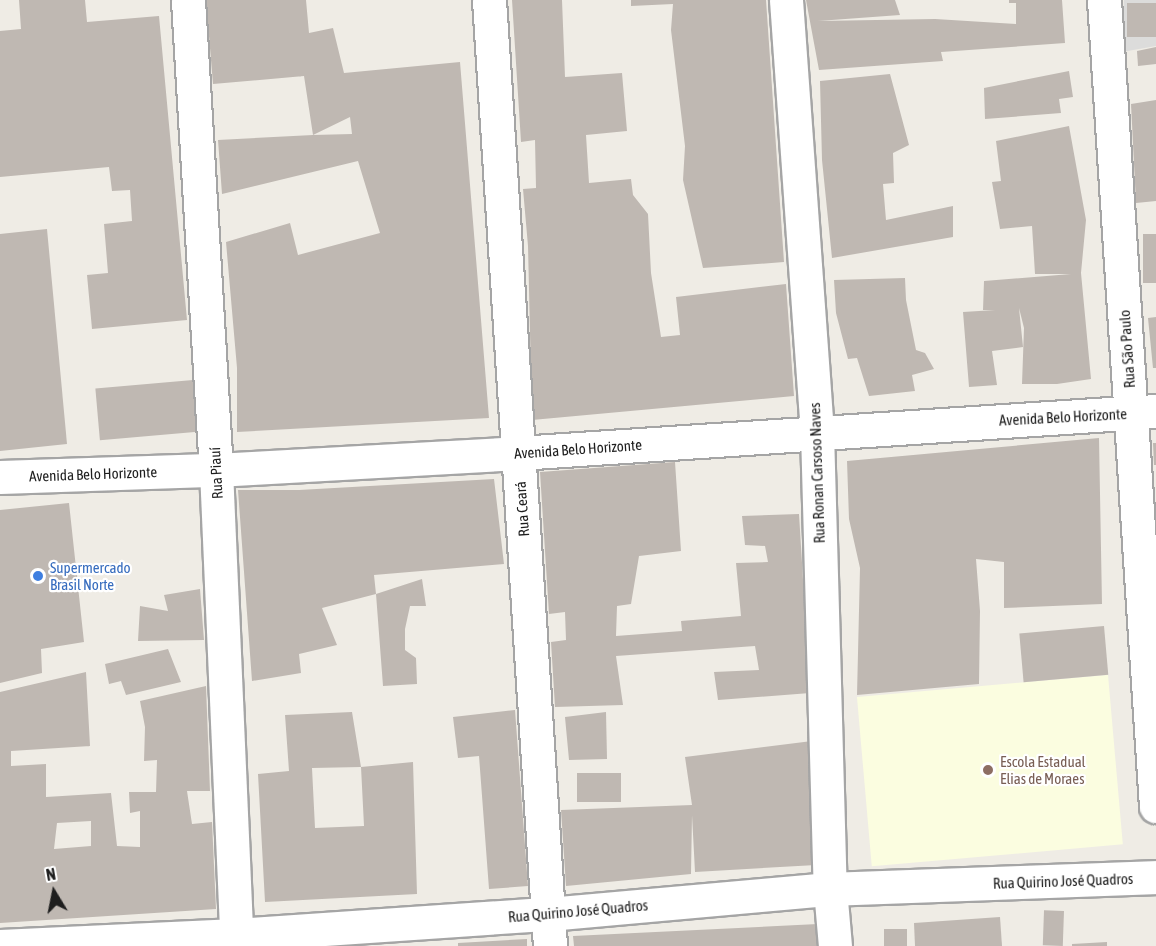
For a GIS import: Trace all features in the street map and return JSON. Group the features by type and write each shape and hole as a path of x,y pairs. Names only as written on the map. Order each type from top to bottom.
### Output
{"street":[{"name":"Rua Piauí","path":"188,0 216,470 237,940"},
{"name":"Rua Ceará","path":"489,0 550,946"},
{"name":"Rua Ronan Carsoso Naves","path":"786,0 817,432 830,889 835,946"},
{"name":"Rua São Paulo","path":"1104,0 1143,412 1156,806"},
{"name":"Avenida Belo Horizonte","path":"0,477 216,470 518,453 1143,412"},
{"name":"Rua Quirino José Quadros","path":"0,946 237,940 830,889 1156,877"}],"shaded area":[{"path":"1124,0 1156,0 1156,46 1122,52"},
{"name":"Escola Estadual Elias de Moraes","path":"1108,675 1123,844 872,866 857,697"}],"building":[{"path":"19,0 85,0 87,22 159,16 187,320 92,329 87,275 108,273 104,224 132,221 130,190 112,191 109,167 0,177 0,31 21,29"},
{"path":"206,0 306,0 309,33 333,28 344,73 460,62 489,418 237,432 237,368 226,242 290,223 298,255 380,233 358,161 222,194 218,140 313,135 304,76 213,84","holes":["350,117 352,134 313,135"]},
{"path":"512,0 562,0 565,77 622,73 627,131 586,135 589,183 631,179 633,195 648,214 651,273 661,337 680,335 676,297 786,284 794,396 532,420 528,246 523,189 536,188 535,140 521,142"},
{"path":"631,0 766,0 784,262 703,268 683,180 685,146 671,30 673,4 631,6"},
{"path":"806,0 895,0 900,15 818,21 935,19 1016,24 1016,3 1009,3 1009,0 1062,0 1065,43 941,52 943,61 819,70"},
{"path":"1127,3 1156,3 1156,37 1127,37"},
{"path":"1156,47 1156,64 1138,66 1137,51"},
{"path":"1069,71 1073,97 1059,99 1061,113 985,119 984,88"},
{"path":"890,74 909,145 893,153 894,183 883,184 886,220 953,206 953,237 832,258 822,160 820,81"},
{"path":"1156,100 1156,201 1136,203 1131,104"},
{"path":"1069,126 1086,220 1081,273 1091,379 1057,384 1022,384 1024,328 1019,308 1023,347 992,351 997,385 969,387 963,312 995,310 983,310 984,281 1071,274 1035,274 1032,226 1000,229 992,182 1001,181 996,141"},
{"path":"47,229 67,444 0,451 0,234"},
{"path":"1143,234 1156,234 1156,283 1143,283"},
{"path":"905,278 906,300 916,350 925,353 934,369 912,375 915,391 869,396 857,358 848,359 836,313 834,280"},
{"path":"1156,317 1156,368 1153,368 1148,318"},
{"path":"193,380 198,432 100,440 95,389"},
{"path":"1099,438 1102,604 1004,608 1004,562 976,559 980,611 979,684 857,695 860,568 849,519 847,461"},
{"path":"1153,443 1156,443 1156,465 1154,465"},
{"path":"675,462 681,551 639,556 631,604 617,606 616,636 682,631 681,621 741,616 736,563 768,562 765,546 745,545 742,516 799,514 810,693 718,700 714,672 759,670 755,646 616,656 623,705 555,707 551,642 566,640 565,612 549,614 540,472"},
{"path":"494,479 504,564 374,575 376,594 322,608 337,645 299,654 301,673 252,681 238,490 299,490"},
{"name":"Supermercado Brasil Norte","path":"69,503 84,642 41,649 42,673 0,683 0,510"},
{"path":"422,579 426,606 410,606 405,629 405,650 416,658 417,684 383,686 376,594"},
{"path":"200,589 204,640 138,641 140,606 168,611 164,595"},
{"path":"1104,626 1108,675 1024,682 1019,633"},
{"path":"168,649 181,682 126,695 121,681 109,684 105,664"},
{"path":"86,672 90,746 11,751 11,766 46,764 46,797 111,793 117,846 140,847 140,811 130,813 129,792 156,792 157,760 144,761 145,727 140,701 206,686 210,791 187,791 192,824 212,822 216,909 0,923 0,692","holes":["91,821 91,846 54,849 57,823"]},
{"path":"515,710 528,886 489,889 479,756 458,758 453,717"},
{"path":"352,712 361,767 413,762 417,894 265,902 258,774 289,771 285,715","holes":["361,767 364,826 315,828 312,768"]},
{"path":"606,712 607,759 569,760 565,717"},
{"path":"812,741 816,865 695,872 692,815 691,874 566,886 561,810 692,805 685,757"},
{"path":"577,773 621,773 621,802 577,802"},
{"path":"1044,910 1064,911 1063,946 1043,945"},
{"path":"1000,917 1002,946 915,946 914,923"},
{"path":"818,924 819,946 574,946 573,936"},
{"path":"884,929 907,929 907,946 884,946"},
{"path":"527,939 527,946 458,946 458,943"},
{"path":"1107,942 1107,946 1072,946 1072,944"}],"place":[{"name":"Supermercado Brasil Norte","path":"38,576"},
{"name":"Escola Estadual Elias de Moraes","path":"988,770"}]}
